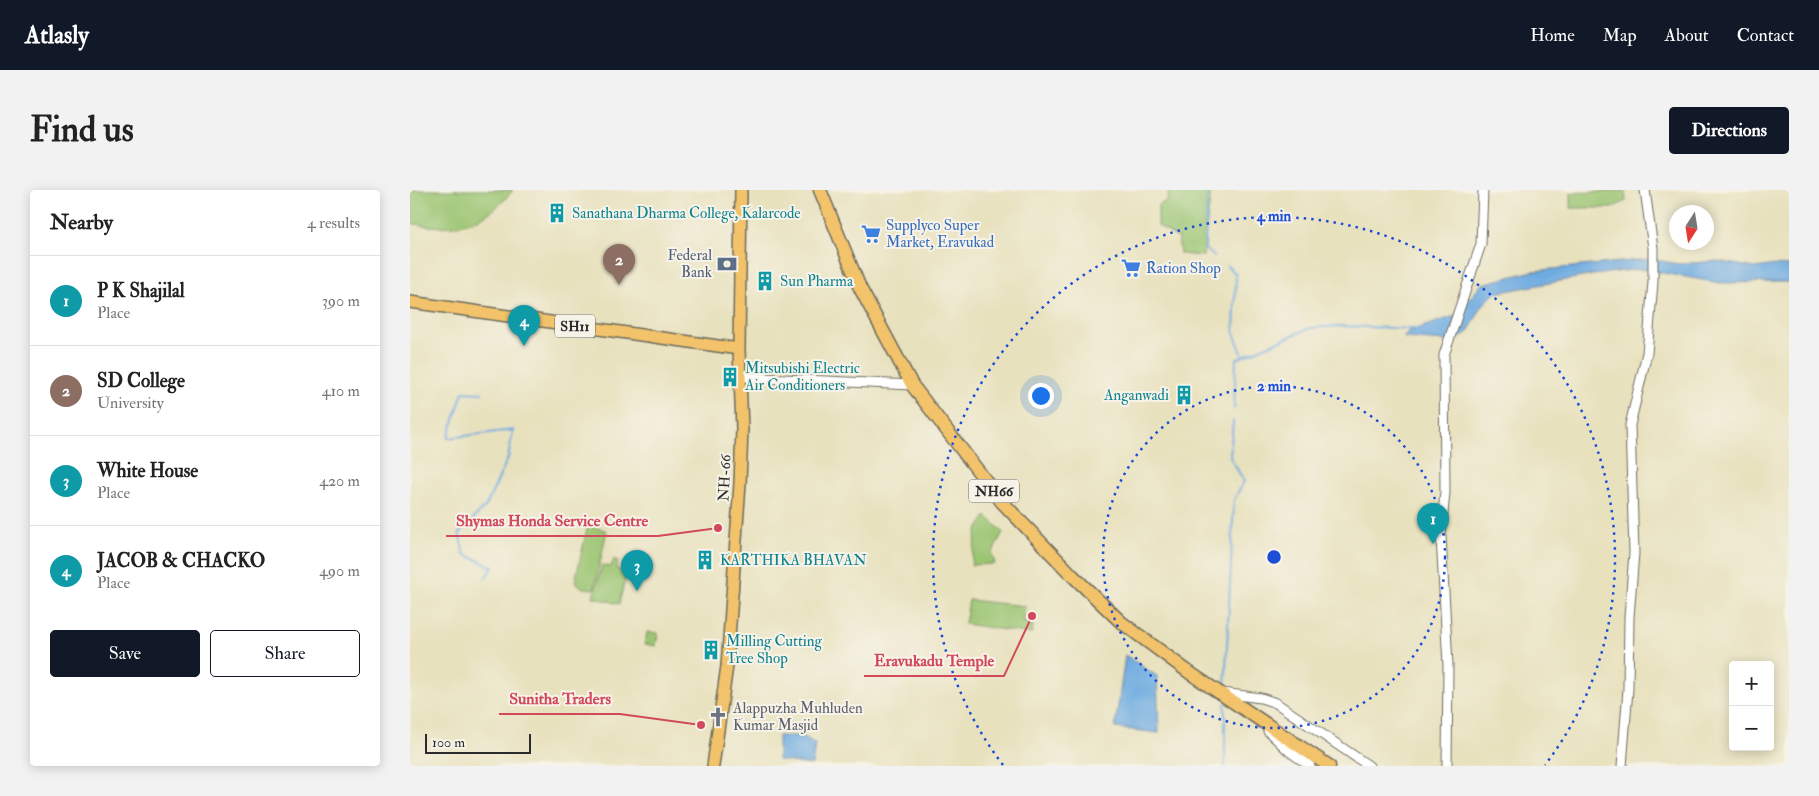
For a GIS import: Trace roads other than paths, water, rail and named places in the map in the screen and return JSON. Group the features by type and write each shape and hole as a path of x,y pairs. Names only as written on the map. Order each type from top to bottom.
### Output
{"highway":[{"name":"NH66","path":"820,190 860,288 912,385 1002,502 1073,576 1121,622 1257,720 1329,766"}],"main road":[{"name":"NH-66","path":"713,766 727,666 742,429 740,349 741,190"},
{"name":"SH11","path":"410,302 740,349"}],"street":[{"path":"1447,766 1448,665 1441,536 1444,492 1444,355 1481,244 1483,190"},
{"path":"1622,766 1628,690 1634,552 1630,425 1647,352 1652,282 1653,248 1645,190"},
{"path":"741,377 912,385"},
{"path":"1220,693 1261,698 1276,703 1369,766"},
{"path":"1257,720 1289,751 1310,766"}],"water":[{"path":"1649,259 1679,264 1718,261 1755,268 1775,265 1789,266 1789,282 1720,283 1640,269 1593,275 1495,293 1483,305 1468,332 1461,337 1445,341 1404,338 1407,332 1455,316 1482,284 1533,271"},
{"path":"1125,655 1157,676 1159,733 1115,728"},
{"path":"778,736 803,736 815,744 812,765 778,760"}],"waterway":[{"path":"1207,190 1205,249 1214,256"},
{"path":"1227,266 1236,274 1234,333 1243,356"},
{"path":"1234,409 1236,359 1310,328 1340,326 1417,329"},
{"path":"482,393 463,392 448,438 513,430 508,458 486,506 459,533 464,554 493,567 485,578"},
{"path":"1225,689 1234,500 1244,481 1230,457 1233,421"},
{"path":"1225,703 1225,766"}],"place":[{"name":"Sanathana Dharma College, Kalarcode","path":"557,213"},
{"name":"Supplyco Super Market, Eravukad","path":"871,234"},
{"name":"Federal Bank","path":"727,264"},
{"name":"Ration Shop","path":"1131,268"},
{"name":"Sun Pharma","path":"765,281"},
{"name":"SD College","path":"619,285"},
{"name":"JACOB & CHACKO","path":"524,346"},
{"name":"Mitsubishi Electric Air Conditioners","path":"730,377"},
{"name":"Anganwadi","path":"1184,395"},
{"name":"Shymas Honda Service Centre","path":"718,528"},
{"name":"P K Shajilal","path":"1433,544"},
{"name":"KARTHIKA BHAVAN","path":"705,560"},
{"name":"White House","path":"637,591"},
{"name":"Eravukadu Temple","path":"1032,616"},
{"name":"Milling Cutting Tree Shop","path":"711,650"},
{"name":"Alappuzha Muhluden Kumar Masjid","path":"718,717"},
{"name":"Sunitha Traders","path":"701,725"}]}
